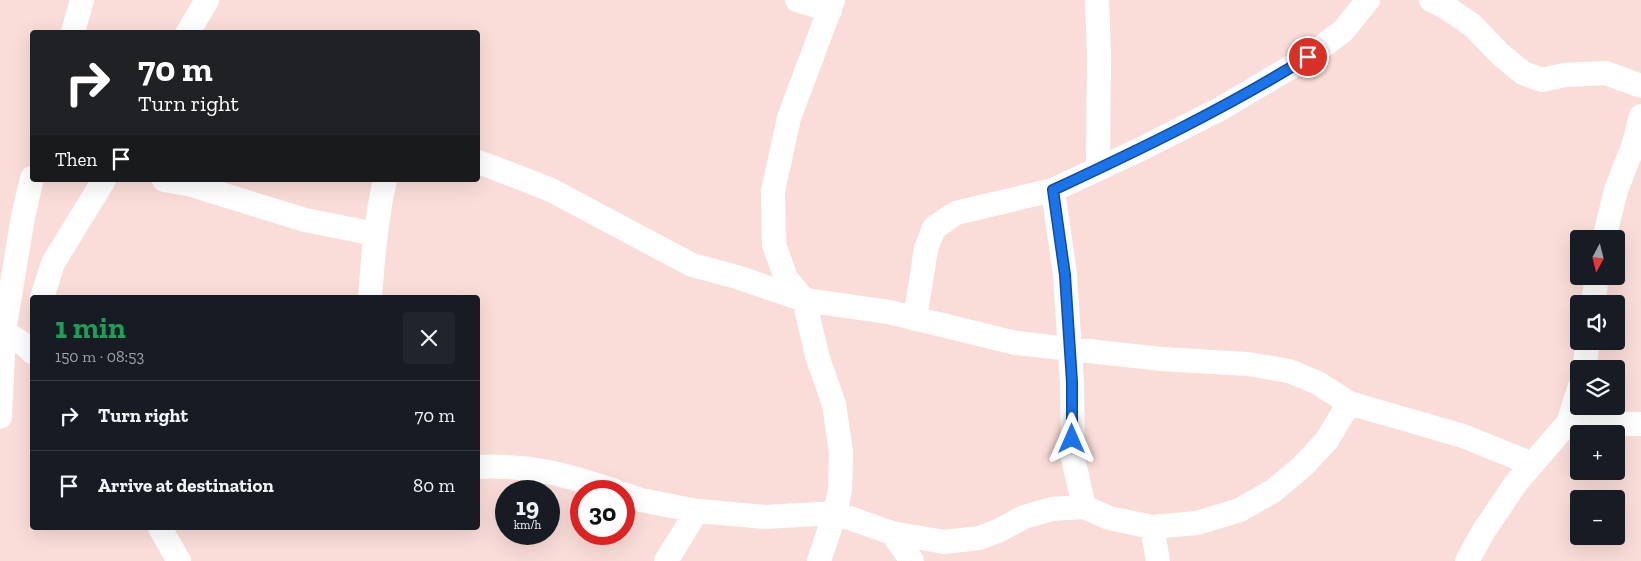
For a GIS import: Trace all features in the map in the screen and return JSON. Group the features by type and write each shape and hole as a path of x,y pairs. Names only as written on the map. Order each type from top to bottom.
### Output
{"street":[{"path":"74,30 82,0"},
{"path":"189,30 207,0"},
{"path":"797,0 831,5 789,118 773,191 774,245 786,278 804,300 818,359 834,404 841,452 840,490 835,513 819,561"},
{"path":"1097,0 1099,54 1098,169"},
{"path":"915,319 926,249 934,228 956,213 1053,190 1220,109 1308,57 1344,30 1368,0"},
{"path":"1431,0 1472,25 1500,54 1523,73 1542,80 1564,75 1606,73 1641,86"},
{"path":"1606,230 1616,190 1637,154 1641,116"},
{"path":"480,163 551,190 692,265 737,277 804,300 889,312 1016,343 1161,359 1248,364 1289,371 1318,383 1349,403 1463,436 1532,464"},
{"path":"0,417 2,330 31,182"},
{"path":"43,295 53,263 103,182"},
{"path":"175,182 192,185 304,220 375,234"},
{"path":"370,295 375,234 385,182"},
{"path":"1053,190 1065,275 1070,350 1073,458 1084,507"},
{"path":"2,330 30,341"},
{"path":"635,498 697,511 765,517 835,513 892,533 944,542 979,538 998,531 1024,517 1052,509 1084,507 1109,518 1152,527 1197,523 1240,510 1273,491 1303,466 1327,440 1349,403"},
{"path":"1467,561 1488,524 1516,484 1568,423 1571,415"},
{"path":"1568,423 1641,424"},
{"path":"480,466 500,465 541,469 583,480"},
{"path":"666,561 697,511"},
{"path":"1152,527 1158,561"},
{"path":"161,530 179,561"},
{"path":"892,533 912,561"}],"route":[{"path":"1072,439 1072,382 1065,275 1053,190 1141,149 1220,109 1308,57"}]}
